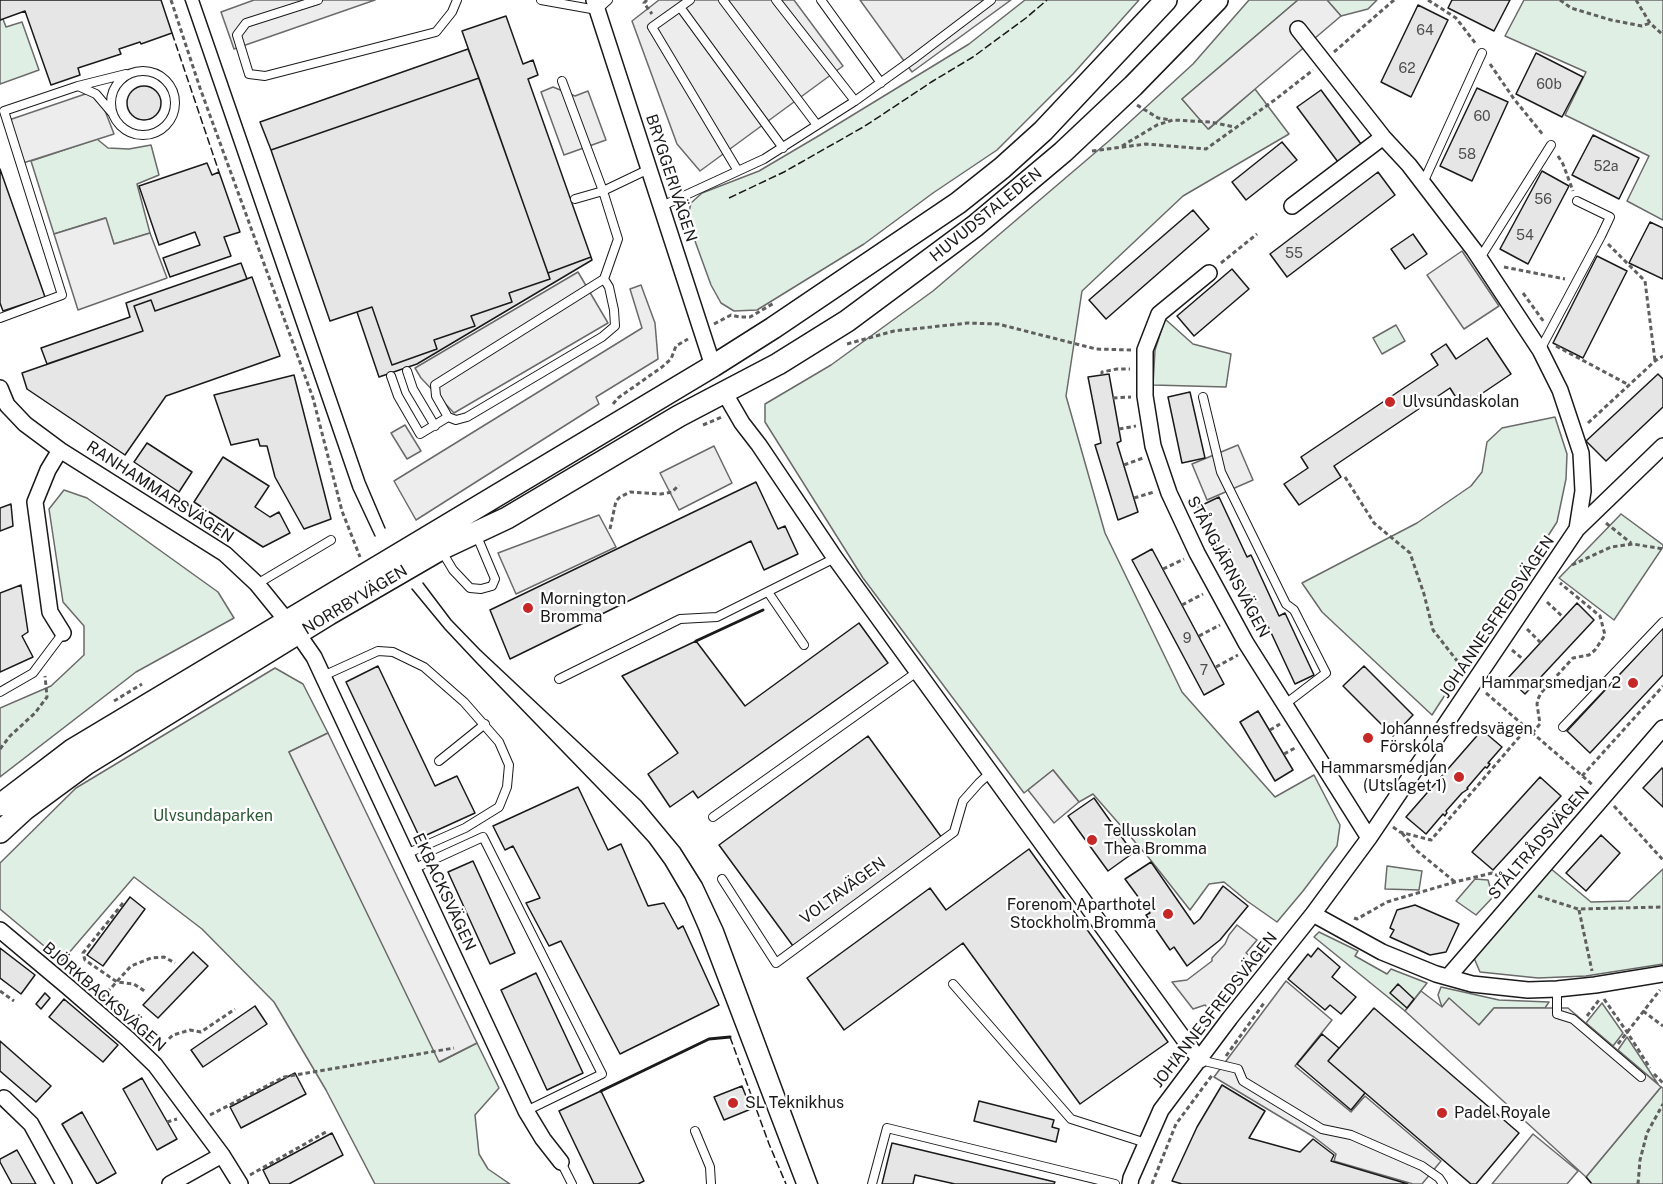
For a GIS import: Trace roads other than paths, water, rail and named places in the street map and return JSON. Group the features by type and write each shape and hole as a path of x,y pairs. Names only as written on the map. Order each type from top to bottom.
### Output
{"main road":[{"name":"HUVUDSTALEDEN","path":"713,366 958,203 1002,168 1043,131 1167,0"},
{"name":"HUVUDSTALEDEN","path":"724,392 785,360 847,321 975,226 1079,137 1133,86 1217,0"},
{"path":"713,366 724,392"},
{"name":"NORRBYVÄGEN","path":"0,832 25,809 86,764 293,627 713,366"},
{"name":"NORRBYVÄGEN","path":"0,805 72,750 293,627 441,549 507,518 724,392"}],"street":[{"name":"BRYGGERIVÄGEN","path":"600,3 649,169 713,366"},
{"name":"JOHANNESFREDSVÄGEN","path":"1130,1184 1161,1110 1369,838 1577,529 1583,491 1581,453 1576,434 1542,345 1423,183 1383,137 1299,29"},
{"path":"1292,206 1383,137"},
{"name":"STÅNGJÄRNSVÄGEN","path":"1209,273 1159,314 1145,350 1145,396 1153,446 1167,487 1197,553 1216,588 1284,705 1369,838"},
{"name":"RANHAMMARSVÄGEN","path":"0,388 7,405 25,424 60,450 225,554 257,584 293,627"},
{"path":"724,392 742,423 835,558 1200,1060"},
{"path":"1577,529 1663,446"},
{"name":"RANHAMMARSVÄGEN","path":"60,450 48,470 35,502 50,612 63,633"},
{"name":"EKBACKSVÄGEN","path":"293,627 314,657 526,1111 543,1139 561,1162"},
{"name":"STÅLTRÅDSVÄGEN","path":"1448,977 1523,888 1661,734"},
{"path":"1313,914 1382,952 1436,974 1472,984 1528,990 1599,991 1663,974"},
{"name":"BJÖRKBACKSVÄGEN","path":"0,930 147,1057 172,1086 239,1182"},
{"path":"3,1098 31,1124 64,1184"},
{"path":"170,1184 222,1155"}],"lane":[{"path":"318,0 246,23 237,35 249,74 265,76 436,32 452,12 457,0"},
{"path":"541,0 600,3"},
{"path":"690,0 652,27 738,171"},
{"path":"723,0 817,125"},
{"path":"776,0 855,101"},
{"path":"821,0 881,82"},
{"path":"662,206 783,148 855,101 991,0"},
{"path":"680,7 783,148"},
{"path":"1423,183 1482,53"},
{"path":"0,318 62,295 4,111 78,86 145,70 157,73 171,85 176,101 172,117 164,127 153,134 135,134 121,126 96,94 78,86"},
{"path":"113,114 111,99 117,83 131,73"},
{"path":"562,81 603,191 618,239 604,279 435,385 436,396 448,417 456,420 467,417 602,337 615,326 609,287 604,279"},
{"path":"1480,258 1551,145"},
{"path":"575,199 603,191 649,169"},
{"path":"1542,345 1610,217 1577,201"},
{"path":"407,371 413,389 435,426"},
{"path":"391,376 398,396 420,434 448,417"},
{"path":"1203,397 1221,472 1286,604 1294,610 1326,673 1284,705"},
{"path":"441,549 453,570 470,588 481,589 492,586 495,579 476,533"},
{"path":"257,584 331,540"},
{"path":"559,679 680,619 717,617 835,558"},
{"path":"768,592 804,645"},
{"path":"1563,727 1663,622"},
{"path":"0,692 33,673 63,633"},
{"path":"322,676 378,651 393,652 424,667 464,702 500,742 509,765 507,788 499,807 465,828 406,854"},
{"path":"713,818 917,672"},
{"path":"440,761 485,724"},
{"name":"VOLTAVÄGEN","path":"722,879 776,963 954,832 963,801 990,773"},
{"path":"413,869 483,837 602,1074 526,1111"},
{"path":"953,984 1071,1119 1146,1143"},
{"path":"1557,989 1557,1014 1573,1019 1641,1077"},
{"path":"1200,1060 1238,1069 1243,1081 1322,1129 1351,1136 1422,1166 1439,1178 1443,1184"},
{"path":"872,1184 887,1128 1114,1184"},
{"path":"695,1131 710,1167 711,1184"},
{"path":"561,1162 572,1184"}],"tram line":[{"path":"185,0 353,489 375,536"},
{"path":"199,0 365,481 385,528"},
{"path":"423,583 451,620 480,650 641,801 680,848 702,883 723,928 818,1184"},
{"path":"412,589 475,661 628,819 665,864 685,898 699,930 796,1184"}],"place":[{"name":"Ulvsundaskolan","path":"1390,402"},
{"name":"Mornington Bromma","path":"528,608"},
{"name":"Hammarsmedjan 2","path":"1633,683"},
{"name":"Johannesfredsvägen Förskola","path":"1368,738"},
{"name":"Hammarsmedjan (Utslaget 1)","path":"1459,777"},
{"name":"Tellusskolan Thea Bromma","path":"1092,840"},
{"name":"Forenom Aparthotel Stockholm Bromma","path":"1168,914"},
{"name":"SL Teknikhus","path":"733,1103"},
{"name":"Padel Royale","path":"1442,1113"}],"park label":[{"name":"Ulvsundaparken","path":"213,816"}]}
